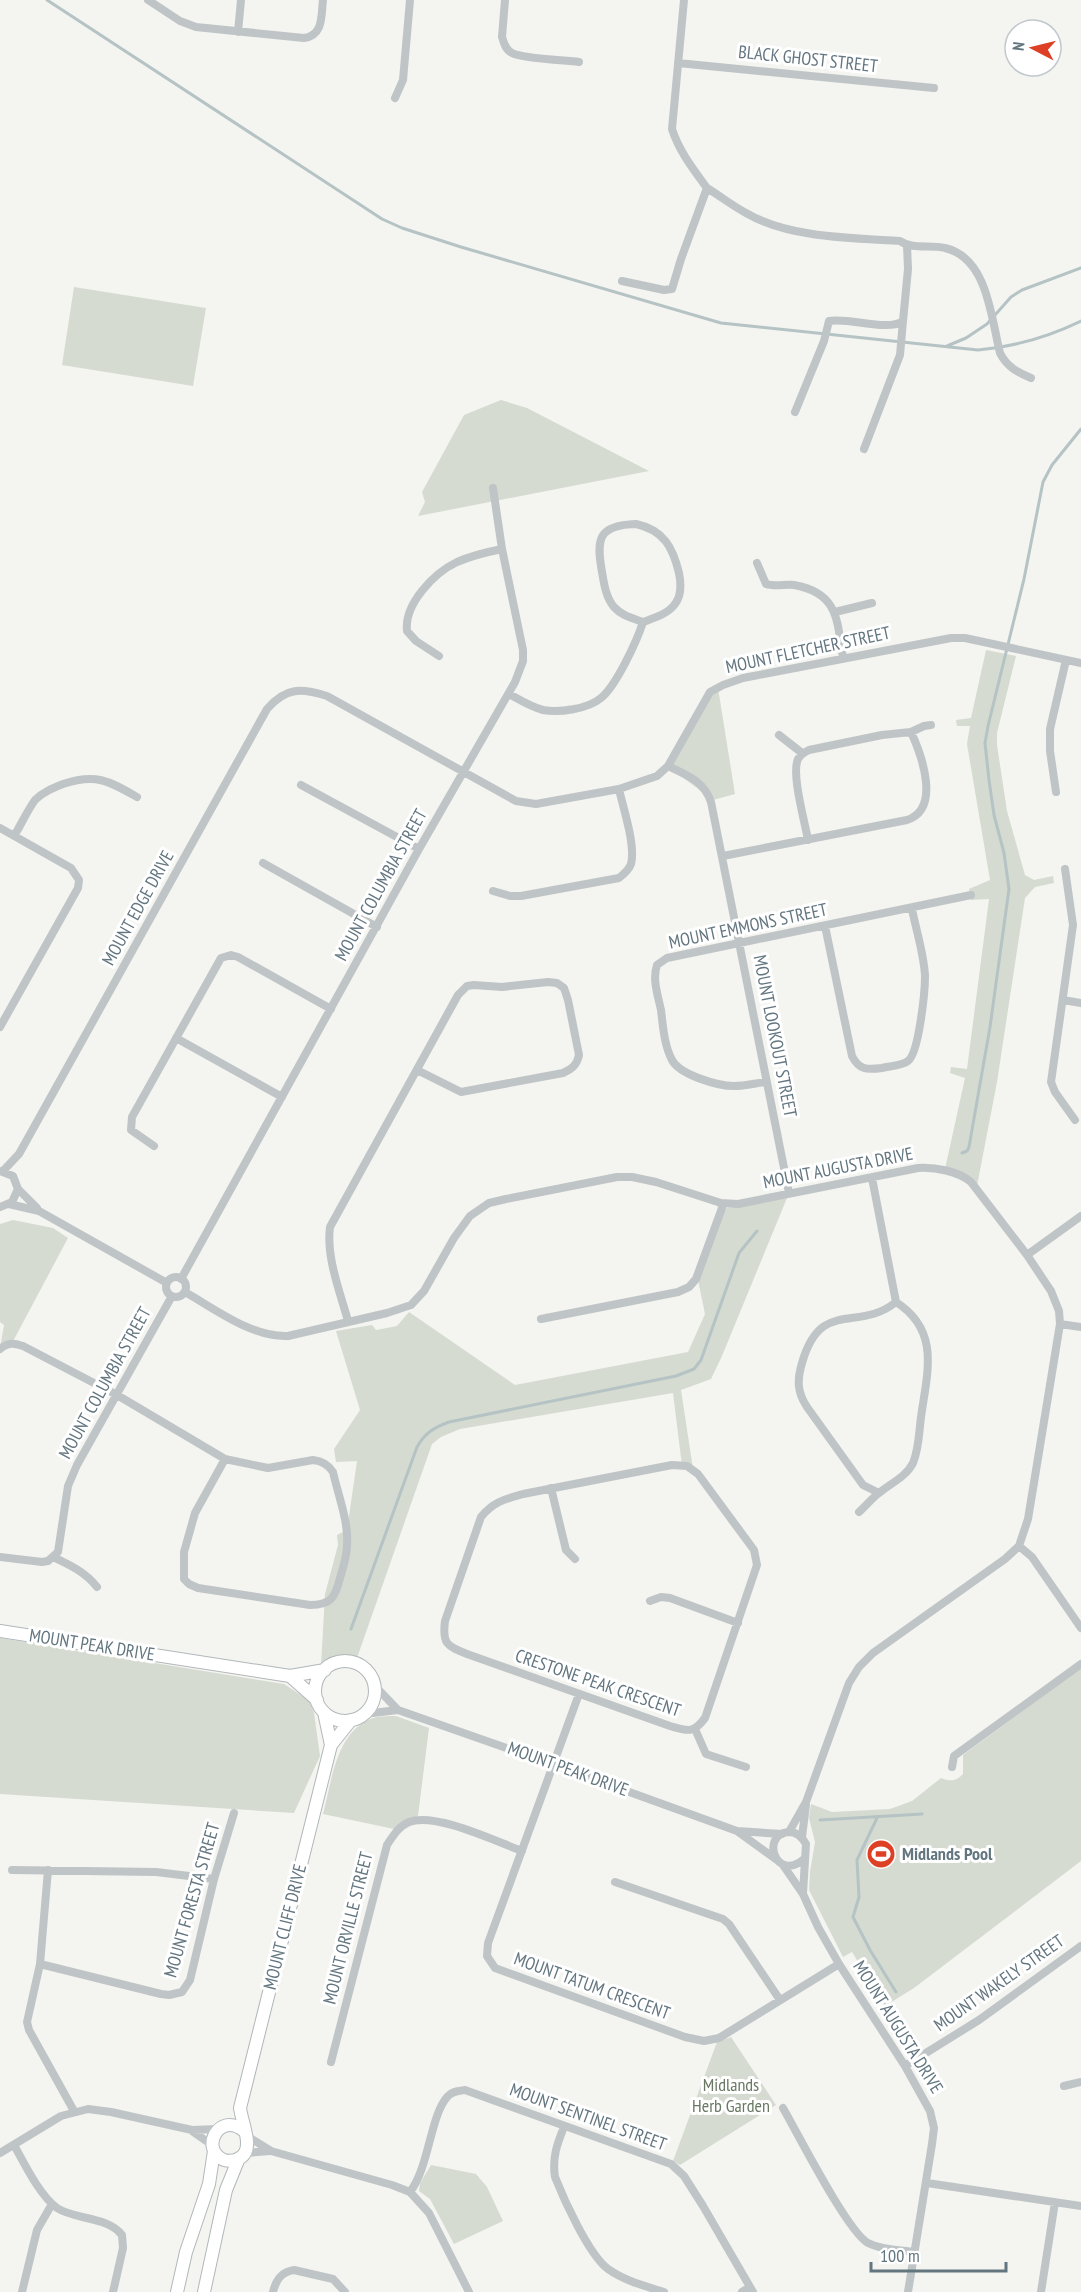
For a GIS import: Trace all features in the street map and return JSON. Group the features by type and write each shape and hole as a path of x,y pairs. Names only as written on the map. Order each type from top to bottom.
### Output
{"street":[{"path":"148,0 188,24 207,29 311,37 319,30 323,0"},
{"path":"238,32 241,0"},
{"path":"395,98 402,80 410,0"},
{"path":"505,0 502,38 510,52 520,56 579,62"},
{"path":"684,0 672,129 689,164 707,188 747,214 783,228 816,235 950,249 974,267 982,281 1000,354 1009,366 1031,378"},
{"name":"BLACK GHOST STREET","path":"678,63 934,88"},
{"path":"622,281 664,290 672,289 707,188"},
{"path":"864,449 900,355 908,269 907,246"},
{"path":"795,412 824,341 829,321 838,319 893,326 903,321"},
{"name":"MOUNT COLUMBIA STREET","path":"181,1279 419,849 509,694 520,670 524,650 502,549 493,488"},
{"path":"509,694 540,709 550,711 579,707 598,700 606,693 631,651 643,622 669,611 676,604 681,581 674,552 666,541 646,526 622,525 612,528 600,541 598,550 603,583 612,605 621,613 643,622"},
{"path":"439,656 416,641 407,631 407,616 414,603 440,573 455,563 475,555 502,549"},
{"path":"757,563 766,584 791,585 813,591 826,598 835,612 843,658"},
{"path":"835,612 872,603"},
{"name":"MOUNT FLETCHER STREET","path":"668,766 704,700 714,689 743,678 951,638 965,638 1081,663"},
{"path":"1056,792 1050,751 1050,729 1066,660"},
{"name":"MOUNT EDGE DRIVE","path":"15,1179 2,1171 19,1154 267,709 283,694 309,691 327,696 463,772"},
{"path":"808,840 796,774 798,759 802,753 882,735 917,731 924,726 932,725"},
{"path":"723,856 907,820 920,813 927,795 920,757 911,732"},
{"path":"779,735 802,753"},
{"path":"463,772 516,801 526,803 547,802 619,789 657,776 668,766"},
{"name":"MOUNT LOOKOUT STREET","path":"668,766 705,788 711,802 789,1193"},
{"path":"14,836 34,802 41,795 70,782 99,778 137,797"},
{"path":"301,785 419,849"},
{"path":"493,891 510,896 521,896 619,878 631,865 632,854 619,789"},
{"path":"0,828 71,868 79,880 78,888 0,1027"},
{"path":"262,863 377,927"},
{"path":"1065,869 1073,925 1051,1082 1055,1092 1075,1120"},
{"name":"MOUNT EMMONS STREET","path":"766,1082 736,1086 694,1076 673,1062 666,1039 655,978 657,965 667,958 971,895"},
{"path":"825,926 855,1064 868,1070 902,1065 908,1062 914,1051 925,983 912,909"},
{"path":"154,1146 133,1132 130,1125 132,1117 218,962 225,956 238,957 331,1009"},
{"path":"348,1321 328,1239 330,1227 458,995 467,986 474,985 502,987 548,982 557,983 564,988 579,1055 573,1068 563,1073 472,1092 461,1092 417,1070"},
{"path":"1063,1000 1081,1003"},
{"path":"176,1038 282,1097"},
{"name":"MOUNT EDGE DRIVE","path":"18,1189 15,1179 19,1154"},
{"name":"MOUNT AUGUSTA DRIVE","path":"185,1292 255,1331 271,1336 296,1335 405,1308 418,1299 461,1227 470,1216 489,1203 617,1177 639,1178 656,1182 721,1203 746,1203 923,1168 965,1177 977,1188 1027,1255 1051,1291 1059,1311 1060,1324 1028,1519 1019,1546"},
{"path":"859,1512 879,1493 900,1478 913,1463 929,1360 927,1342 919,1325 905,1307 896,1302 872,1178"},
{"path":"0,1207 9,1204 16,1196 18,1189"},
{"path":"18,1189 39,1211"},
{"path":"541,1319 678,1292 689,1287 696,1279 720,1212 721,1203"},
{"path":"9,1204 39,1211 167,1283"},
{"path":"1027,1255 1081,1216"},
{"path":"175,1278 181,1279 186,1285 185,1292 179,1296 172,1296 167,1291 167,1283 175,1278"},
{"name":"MOUNT COLUMBIA STREET","path":"53,1557 58,1552 71,1476 172,1296"},
{"path":"879,1493 863,1485 807,1407 800,1396 798,1378 807,1350 821,1326 879,1311 896,1302"},
{"path":"1060,1324 1081,1327"},
{"path":"0,1349 7,1344 14,1343 23,1346 117,1395 225,1459 257,1468 313,1460 329,1467 333,1472 347,1546 338,1586 329,1601 323,1605 310,1605 198,1588 184,1579 184,1552 190,1525 225,1459"},
{"name":"CRESTONE PEAK CRESCENT","path":"672,1465 687,1466 694,1470 755,1554 756,1572 705,1718 695,1729 684,1730 579,1694 452,1648 445,1641 443,1634 445,1621 482,1517 499,1501 551,1488 672,1465"},
{"path":"551,1488 566,1550 575,1559"},
{"path":"806,1802 785,1833 776,1839 773,1845 773,1853 780,1862 790,1866 798,1864 807,1852 802,1837 806,1802 849,1683 858,1667 873,1653 1005,1559 1019,1546 1032,1557 1081,1628"},
{"path":"0,1557 42,1562 53,1557 75,1567 97,1587"},
{"path":"650,1601 660,1597 670,1598 738,1623"},
{"name":"MOUNT PEAK DRIVE","path":"0,1631 291,1676 325,1670 341,1662 356,1664 366,1670 374,1685 398,1710"},
{"path":"952,1767 954,1756 1081,1664"},
{"path":"317,1700 316,1686 325,1670"},
{"path":"291,1676 317,1700 324,1712 336,1720 351,1720"},
{"path":"364,1714 373,1702 374,1685"},
{"name":"MOUNT TATUM CRESCENT","path":"579,1694 488,1943 487,1956 495,1968 685,2037 704,2041 719,2038 839,1964"},
{"name":"MOUNT PEAK DRIVE","path":"351,1720 364,1714 398,1710 737,1831 780,1862"},
{"name":"MOUNT CLIFF DRIVE","path":"324,1712 331,1745"},
{"name":"MOUNT CLIFF DRIVE","path":"245,2133 240,2109 331,1745 351,1720"},
{"path":"695,1729 706,1754 746,1767"},
{"name":"MOUNT FORESTA STREET","path":"40,1964 161,1994 182,1992 190,1980 214,1879 234,1813"},
{"name":"MOUNT ORVILLE STREET","path":"331,2062 387,1845 399,1829 416,1820 438,1820 522,1851"},
{"name":"MOUNT PEAK DRIVE","path":"737,1831 796,1833 802,1837"},
{"name":"MOUNT AUGUSTA DRIVE","path":"803,1894 804,1859"},
{"name":"MOUNT AUGUSTA DRIVE","path":"780,1862 803,1894 839,1964 905,2066 930,2111 934,2128 908,2292"},
{"path":"12,1870 156,1872 214,1879"},
{"path":"48,1870 40,1964 27,2013 29,2030 74,2111"},
{"path":"615,1882 723,1919 729,1924 780,2000"},
{"name":"MOUNT WAKELY STREET","path":"905,2066 979,2020 1081,1946"},
{"path":"1064,2086 1081,2082"},
{"name":"MOUNT SENTINEL STREET","path":"410,2192 423,2170 444,2102 456,2091 465,2090 671,2164 678,2169 703,2206 749,2290"},
{"path":"783,2108 850,2225 867,2242 880,2247 914,2252"},
{"path":"0,2153 74,2111 98,2109 192,2130 234,2125 271,2151 410,2192 433,2221 469,2292"},
{"path":"177,2292 186,2252 209,2184 215,2134 240,2109"},
{"path":"564,2127 553,2164 555,2177 593,2254 617,2275 664,2292"},
{"path":"192,2130 223,2160 229,2161 242,2156 271,2151"},
{"path":"204,2292 226,2190 248,2148 245,2133"},
{"path":"14,2145 52,2204 66,2212 113,2227 122,2235 123,2248 112,2292"},
{"path":"927,2182 1081,2206"},
{"path":"1041,2292 1055,2202"},
{"path":"22,2292 37,2230 52,2204"},
{"path":"273,2292 278,2279 288,2271 294,2270 333,2279 345,2292"}],"green space":[{"path":"74,287 206,308 193,386 62,365"},
{"path":"501,400 527,408 649,471 418,516 425,502 422,492 464,415"},
{"path":"986,650 1016,656 997,733 1007,811 1025,875 1034,880 1053,876 1054,883 1035,887 1025,898 997,1082 977,1186 945,1169 965,1078 950,1073 951,1067 967,1069 989,899 971,900 969,889 990,880 967,744 970,726 957,726 956,720 971,718"},
{"path":"718,688 735,794 713,800 670,768 711,690"},
{"path":"787,1198 711,1379 681,1390 693,1469 682,1466 673,1393 460,1429 441,1437 432,1444 357,1658 343,1658 321,1665 325,1594 338,1545 337,1535 347,1530 357,1461 336,1462 334,1449 360,1410 336,1331 372,1325 376,1330 397,1326 409,1312 515,1385 688,1352 705,1314 698,1280 722,1209"},
{"path":"13,1220 53,1228 68,1238 11,1345 0,1348 4,1325 0,1322 0,1224"},
{"path":"0,1638 284,1684 310,1701 320,1756 294,1813 0,1794"},
{"path":"1081,1668 1081,1861 914,1988 885,2006 852,1952 843,1957 809,1890 815,1842 809,1818 811,1804 832,1812 890,1809 912,1801 941,1778 956,1779 963,1774 963,1755"},
{"path":"396,1716 429,1728 418,1816 394,1829 323,1814 333,1771 344,1743 363,1723 377,1717"},
{"name":"Midlands Herb Garden","path":"731,2037 776,2105 680,2165 673,2161 717,2042"},
{"path":"431,2165 476,2174 487,2187 503,2221 454,2244 430,2199 419,2191 420,2183"}],"shaded area":[{"name":"Midlands Pool","path":"889,1841 891,1864 874,1866 871,1844"}],"waterway":[{"path":"47,0 382,219 402,228 461,247 721,323 978,350 1031,340 1081,321"},
{"path":"947,346 966,338 987,324 1011,297 1022,290 1081,268"},
{"path":"962,1153 969,1147 990,1027 1009,889 1004,853 994,815 985,743 1024,579 1043,482 1052,465 1081,429"},
{"path":"351,1629 417,1447 426,1435 449,1422 676,1376 694,1369 701,1360 739,1253 757,1231"},
{"path":"820,1820 922,1814"},
{"path":"877,1818 857,1860 859,1897 853,1917 896,1992"}],"place":[{"name":"Midlands Pool","path":"881,1854"}]}
